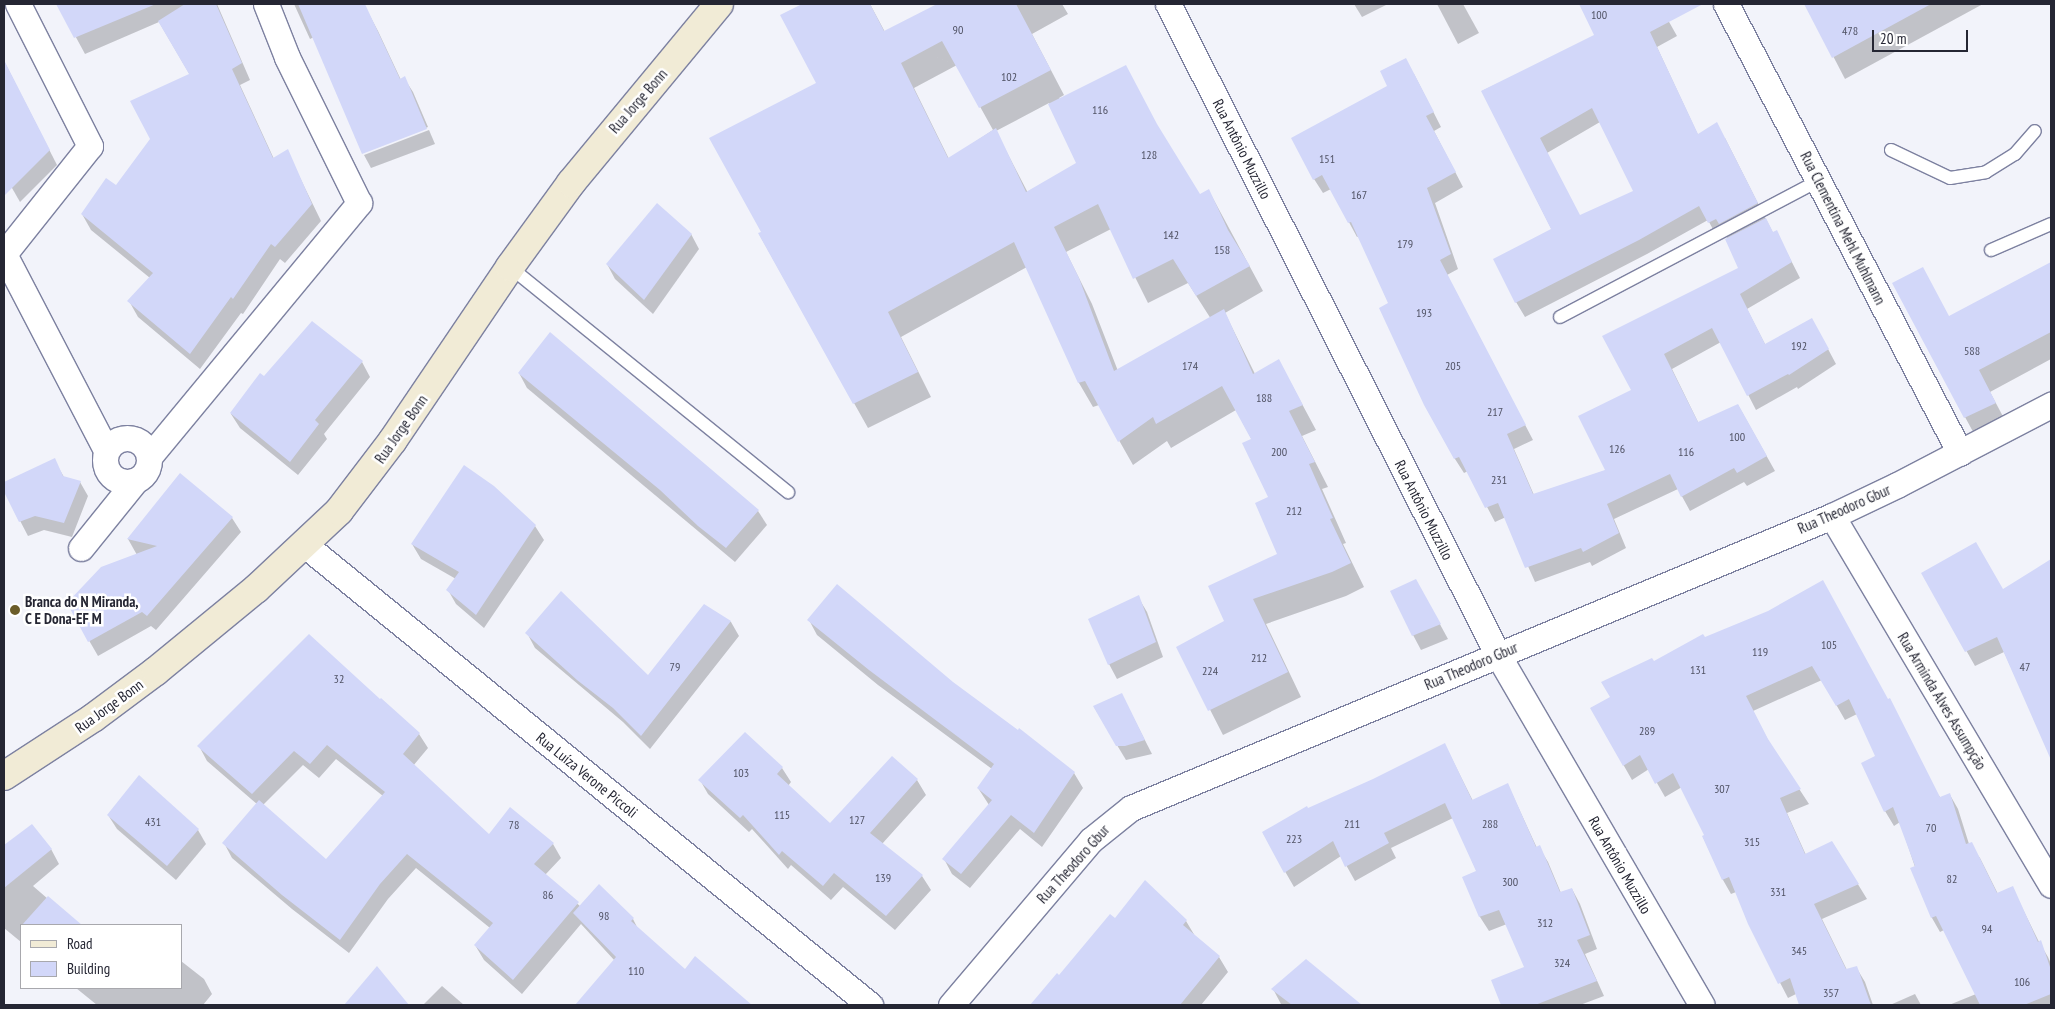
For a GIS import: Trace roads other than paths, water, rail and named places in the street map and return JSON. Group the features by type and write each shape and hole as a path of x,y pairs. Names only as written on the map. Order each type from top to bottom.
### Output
{"street":[{"path":"18,4 90,146 4,254 106,450 105,465 113,478 120,482 135,481"},
{"path":"81,548 135,481 147,471 149,458 359,203 287,57 266,4"},
{"name":"Rua Jorge Bonn","path":"4,776 94,718 156,671 256,589 339,511 364,481 510,267 601,145 719,4"},
{"name":"Rua Antônio Muzzillo","path":"1168,4 1498,655 1702,1005"},
{"name":"Rua Clementina Mehl Muhlmann","path":"1726,4 1960,453"},
{"name":"Rua Theodoro Gbur","path":"951,1005 1091,840 1111,822 1131,808 1832,516 1960,453 2051,405"},
{"path":"106,450 116,440 130,438 143,444 149,458"},
{"name":"Rua Arminda Alves Assumpção","path":"1832,516 2051,885"},
{"name":"Rua Luíza Verone Piccoli","path":"305,545 870,1005"}],"lane":[{"path":"1891,150 1950,178 1986,172 2015,154 2035,131"},
{"path":"1560,317 1818,181"},
{"path":"1991,250 2051,224"},
{"path":"510,267 788,492"}],"place":[{"name":"Branca do N Miranda, C E Dona-EF M","path":"15,610"}]}
